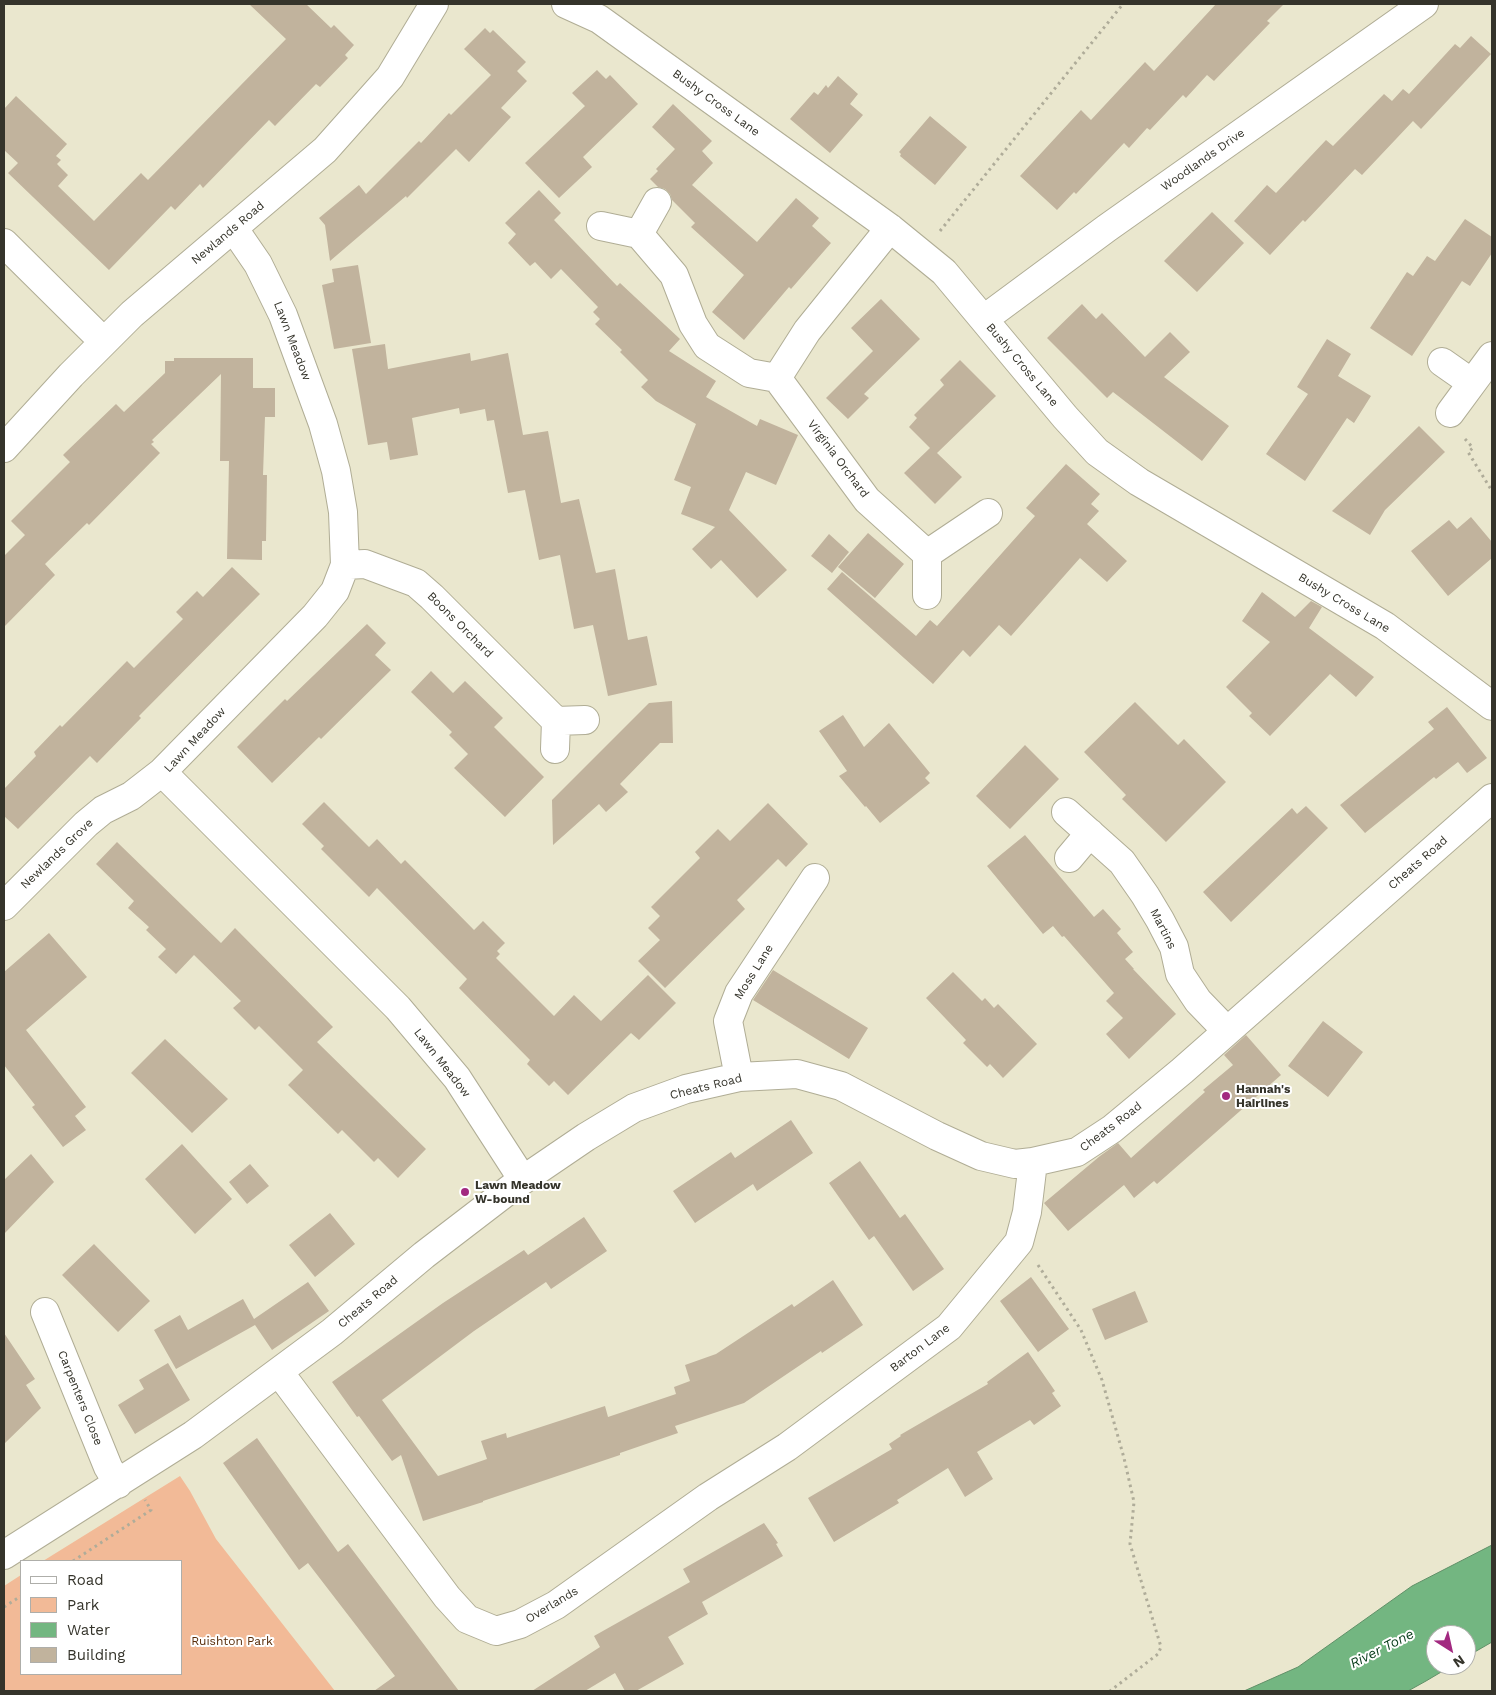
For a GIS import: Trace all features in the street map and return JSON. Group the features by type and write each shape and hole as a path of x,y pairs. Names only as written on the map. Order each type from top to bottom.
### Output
{"street":[{"name":"Newlands Road","path":"4,448 71,375 132,314 325,150 390,77 434,4"},
{"name":"Bushy Cross Lane","path":"566,4 599,20 890,228 944,272 1065,417 1097,452 1139,482 1385,626 1492,706"},
{"name":"Woodlands Drive","path":"984,319 1106,228 1424,4"},
{"path":"639,234 658,202"},
{"path":"601,226 639,234 674,274 693,324 707,346 749,373 777,378 807,331 890,228"},
{"name":"Lawn Meadow","path":"234,229 258,264 283,315 323,424 336,471 343,512 345,565 336,591 315,616 162,772 398,1008 457,1078 522,1180"},
{"path":"4,243 104,342"},
{"path":"1450,413 1492,356"},
{"path":"1442,362 1472,383"},
{"name":"Virginia Orchard","path":"777,378 868,500 927,554"},
{"path":"927,595 927,554 988,513"},
{"name":"Boons Orchard","path":"345,565 365,564 416,582 556,721"},
{"path":"554,749 556,721 585,720"},
{"name":"Newlands Grove","path":"4,906 86,824 104,810 131,796 162,772"},
{"name":"Cheats Road","path":"4,1555 193,1435 332,1332 424,1255 522,1180 586,1137 634,1108 686,1089 739,1077 797,1074 841,1086 936,1136 981,1156 1015,1164 1077,1152 1112,1129 1227,1031 1492,798"},
{"name":"Martins","path":"1066,812 1122,862 1146,895 1174,946 1180,974 1198,1001 1227,1031"},
{"path":"1069,858 1090,833"},
{"name":"Moss Lane","path":"739,1077 728,1021 739,993 815,878"},
{"name":"Barton Lane","path":"787,1447 950,1327 1019,1242 1027,1212 1033,1162"},
{"name":"Carpenters Close","path":"45,1312 108,1467 123,1480"},
{"name":"Overlands","path":"278,1372 448,1597 467,1619 496,1630 520,1624 556,1605 708,1498 787,1447"}],"path":[{"path":"921,253 1123,4"},
{"path":"1450,413 1458,430 1473,448 1468,452 1492,491"},
{"path":"1019,1242 1039,1266 1081,1330 1102,1380 1134,1502 1130,1544 1161,1647 1158,1654 1110,1691"},
{"path":"76,1560 151,1510 123,1480"},
{"path":"4,1608 20,1597"}],"green space":[{"name":"Ruishton Park","path":"180,1476 216,1539 335,1691 4,1691 4,1586 20,1576 20,1675 182,1675 182,1560 45,1560"}],"water":[{"name":"River Tone","path":"1492,1545 1492,1642 1476,1651 1476,1625 1426,1625 1426,1675 1436,1675 1408,1691 1244,1691 1298,1667 1412,1586"}],"building":[{"path":"249,4 306,4 331,28 334,25 354,45 345,55 348,58 320,87 316,84 275,126 269,120 203,188 200,184 175,210 171,206 109,270 8,173 18,163 4,150 4,109 16,96 67,144 56,156 61,160 57,164 68,175 58,186 94,221 141,173 148,180 286,39"},
{"path":"1216,4 1284,4 1267,21 1270,23 1214,81 1207,75 1186,98 1183,95 1150,130 1147,128 1129,148 1124,143 1076,194 1074,192 1057,210 1020,176 1081,110 1091,120 1145,62 1154,71"},
{"path":"485,28 490,33 493,30 526,62 517,71 527,81 501,108 511,117 469,162 456,149 407,198 406,196 330,261 325,225 319,218 359,185 366,194 419,141 421,143 449,113 451,115 491,75 464,49"},
{"path":"1471,36 1491,54 1421,129 1413,121 1362,175 1355,169 1305,222 1303,220 1270,255 1234,221 1267,185 1276,193 1326,140 1333,146 1384,94 1392,101 1403,89 1409,94 1455,44 1460,48"},
{"path":"597,70 606,79 610,75 638,104 583,157 592,167 559,198 525,163 585,106 572,93"},
{"path":"838,76 858,94 850,104 863,115 830,153 790,119 814,92 818,95 826,85 828,88"},
{"path":"673,104 712,141 702,151 713,163 692,185 757,242 796,198 819,218 812,226 831,243 791,289 789,287 744,340 712,312 744,275 691,227 695,223 672,200 670,194 665,189 658,187 650,179 658,171 656,169 675,149 652,127"},
{"path":"930,116 967,147 935,185 900,156 899,152"},
{"path":"539,190 561,213 554,220 617,286 620,283 680,339 669,351 716,381 706,397 757,426 760,419 798,435 776,485 746,472 729,510 787,570 757,598 721,560 711,569 692,549 715,527 681,514 691,487 674,480 696,424 656,401 641,387 648,380 620,352 622,350 595,324 600,319 593,312 598,307 561,269 551,279 535,262 530,266 508,243 516,234 505,223"},
{"path":"1212,212 1244,243 1197,292 1164,261"},
{"path":"1465,219 1492,237 1492,253 1470,286 1462,281 1412,356 1370,328 1407,272 1413,276 1427,256 1435,261"},
{"path":"358,265 371,343 334,349 322,285 334,282 332,269"},
{"path":"881,299 920,339 864,394 869,398 848,419 826,398 873,351 851,328"},
{"path":"1082,304 1096,319 1102,313 1145,357 1170,332 1190,352 1164,377 1229,426 1202,461 1113,392 1107,398 1047,338"},
{"path":"1327,339 1351,354 1338,376 1371,396 1354,423 1347,418 1305,481 1266,454 1308,394 1297,387"},
{"path":"385,344 388,369 470,353 471,361 508,353 523,435 548,431 561,503 579,499 596,573 615,569 628,640 647,636 657,685 608,696 593,625 574,629 560,555 539,560 525,490 508,493 494,420 487,421 485,409 460,414 459,408 412,418 418,455 390,460 387,442 368,445 352,349"},
{"path":"174,358 253,358 253,388 275,388 275,417 265,417 263,475 267,475 266,541 262,541 262,560 227,559 229,461 220,461 221,374 152,440 154,442 151,444 160,453 89,525 87,523 45,564 55,575 4,627 4,556 25,535 11,521 70,462 63,455 116,404 124,412 165,373 165,361 174,361"},
{"path":"960,360 996,396 937,453 962,477 935,504 904,473 930,448 909,427 917,418 914,415 944,385 940,380"},
{"path":"1419,426 1445,452 1385,510 1370,535 1332,511"},
{"path":"1066,464 1100,494 1091,504 1099,511 1087,524 1127,561 1107,582 1080,558 1011,636 999,625 970,657 963,650 933,684 827,589 842,572 916,636 930,620 937,626 1035,516 1026,508"},
{"path":"1471,517 1492,542 1492,558 1448,596 1411,551 1449,520 1457,529"},
{"path":"868,533 904,564 875,598 838,567"},
{"path":"829,534 849,552 832,573 811,556"},
{"path":"232,567 260,594 139,716 141,718 97,763 90,756 18,829 4,816 4,789 36,756 34,752 60,725 62,727 127,661 134,668 183,619 176,612 197,591 203,597"},
{"path":"1262,592 1295,617 1311,601 1322,607 1309,628 1374,677 1356,697 1330,674 1270,736 1249,716 1252,713 1226,687 1270,642 1242,621"},
{"path":"367,624 386,643 375,655 391,670 321,739 319,737 272,783 237,747 285,699 287,701"},
{"path":"431,671 453,693 465,681 503,718 494,727 544,777 505,817 454,768 468,754 449,735 452,732 411,692"},
{"path":"672,701 673,743 660,743 620,784 628,792 606,812 599,804 553,845 552,800 649,703"},
{"path":"1135,702 1178,745 1184,739 1226,782 1166,842 1122,799 1126,795 1084,752"},
{"path":"1447,707 1487,758 1467,773 1458,762 1436,779 1434,777 1365,833 1340,805 1434,729 1428,722"},
{"path":"843,715 864,747 889,723 930,773 925,778 930,783 880,823 839,776 847,771 819,731"},
{"path":"1025,745 1059,779 1010,829 976,796"},
{"path":"324,802 369,847 377,839 401,864 405,860 474,930 483,921 505,943 497,951 500,954 496,958 554,1016 574,995 601,1021 648,975 676,1003 639,1040 631,1033 568,1095 554,1081 549,1086 527,1064 530,1060 459,988 467,979 377,888 369,897 321,849 324,846 302,824"},
{"path":"768,803 808,844 786,867 778,859 737,900 745,909 665,988 638,961 660,940 648,928 660,916 651,907 700,858 695,852 718,829 730,841"},
{"path":"1306,806 1328,828 1231,922 1203,892 1292,808 1297,814"},
{"path":"1025,835 1094,917 1103,909 1121,929 1117,933 1133,952 1125,959 1176,1014 1129,1059 1106,1034 1123,1018 1106,1001 1114,993 1053,926 1043,934 987,866"},
{"path":"117,842 221,943 235,928 333,1027 317,1042 426,1149 398,1178 378,1158 374,1162 342,1130 338,1134 288,1085 303,1070 259,1026 255,1030 233,1008 241,1001 194,955 176,974 158,957 166,949 146,930 149,927 128,908 134,901 96,864"},
{"path":"49,933 87,977 26,1030 86,1107 75,1116 86,1130 63,1147 32,1107 35,1105 4,1065 4,972"},
{"path":"773,970 868,1028 849,1059 753,1000"},
{"path":"953,972 982,1001 985,998 994,1008 998,1004 1037,1044 1003,1078 990,1064 987,1067 963,1043 966,1040 926,998"},
{"path":"1323,1021 1363,1052 1328,1097 1288,1066"},
{"path":"1246,1035 1281,1075 1157,1184 1154,1181 1134,1198 1124,1185 1068,1231 1044,1203 1118,1143 1131,1158 1205,1092 1203,1090 1233,1065 1224,1055"},
{"path":"165,1039 228,1099 192,1133 131,1073"},
{"path":"791,1120 813,1153 757,1191 753,1184 695,1223 673,1191 731,1152 735,1158"},
{"path":"182,1144 232,1199 195,1234 145,1179"},
{"path":"31,1154 54,1182 4,1234 4,1180"},
{"path":"860,1161 900,1218 905,1214 944,1269 913,1291 874,1236 869,1240 829,1183"},
{"path":"250,1164 269,1186 247,1204 229,1182"},
{"path":"330,1213 355,1244 315,1277 289,1245"},
{"path":"584,1217 607,1251 551,1289 546,1282 474,1331 382,1400 438,1476 487,1459 481,1441 506,1433 507,1438 605,1406 608,1417 676,1394 674,1387 690,1381 685,1365 716,1354 792,1304 794,1307 833,1280 863,1325 744,1403 675,1426 678,1433 620,1453 620,1455 423,1521 401,1455 392,1461 332,1382 443,1303 524,1250 528,1255"},
{"path":"94,1244 150,1301 118,1332 62,1275"},
{"path":"1031,1277 1069,1329 1038,1352 1000,1301"},
{"path":"308,1282 329,1311 272,1350 255,1325 176,1369 154,1330 180,1315 188,1330 243,1299 254,1319"},
{"path":"1135,1291 1148,1322 1105,1340 1092,1309"},
{"path":"4,1333 35,1379 26,1385 41,1408 4,1444"},
{"path":"1028,1352 1055,1391 1052,1393 1061,1406 1034,1425 1030,1420 977,1452 993,1479 965,1497 948,1468 897,1500 899,1503 834,1542 808,1498 892,1449 889,1444 900,1435 988,1384 987,1382"},
{"path":"168,1363 190,1400 135,1434 118,1405 144,1389 139,1380"},
{"path":"257,1438 338,1552 348,1544 459,1691 374,1691 395,1676 308,1563 299,1570 223,1463"},
{"path":"764,1523 778,1543 776,1544 783,1556 702,1602 708,1614 668,1637 684,1664 636,1691 625,1691 615,1673 585,1691 532,1691 600,1647 594,1636 690,1582 683,1569"}],"place":[{"name":"Hannah's Hairlines","path":"1226,1096"},
{"name":"Lawn Meadow W-bound","path":"465,1192"}]}
